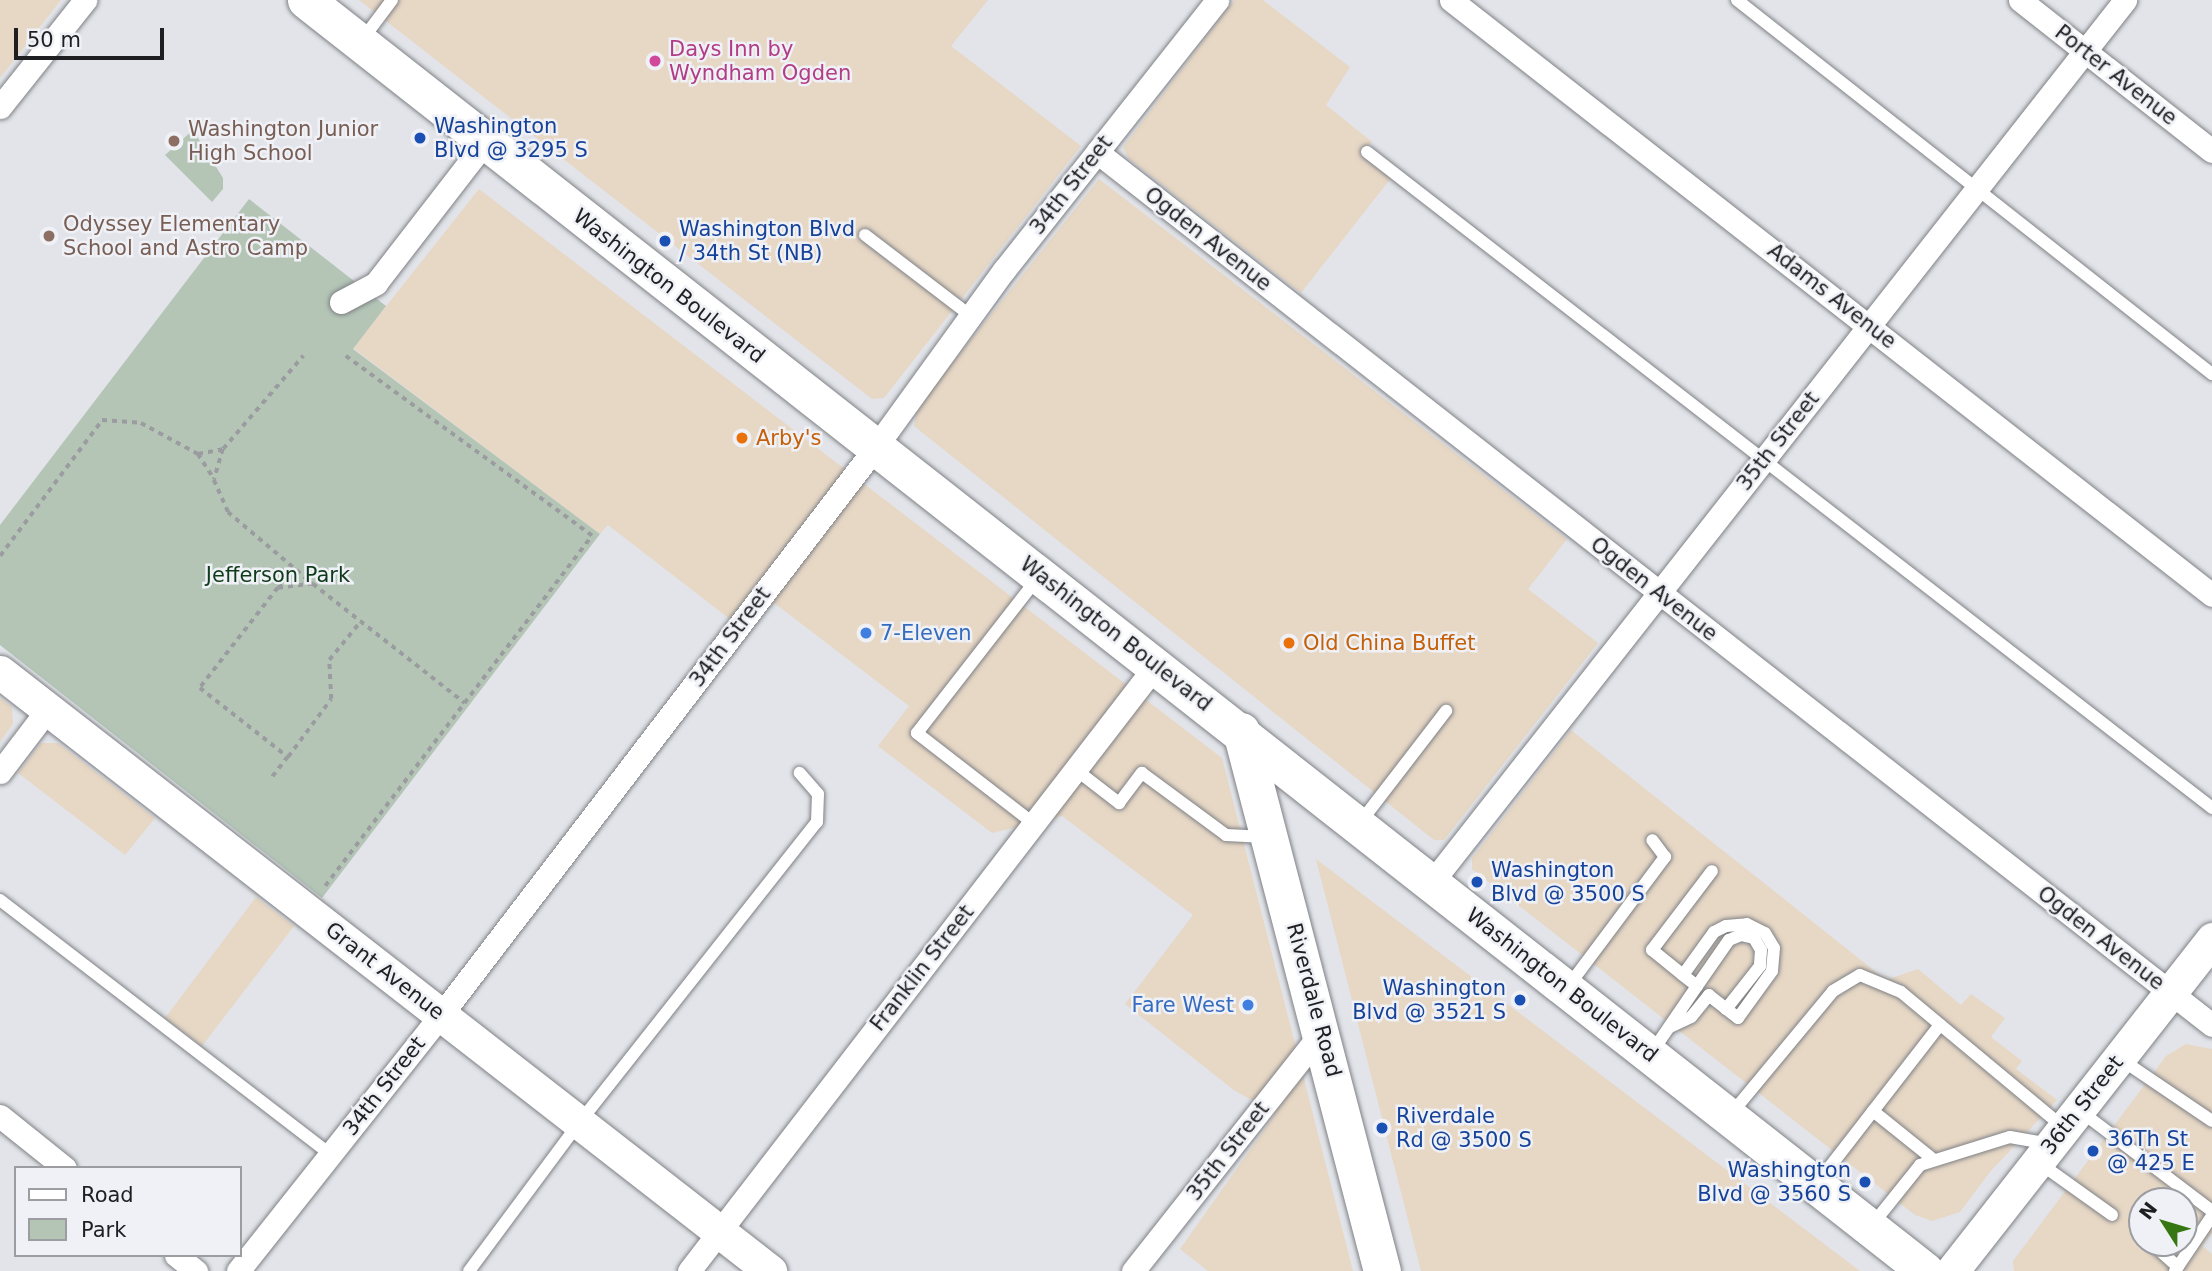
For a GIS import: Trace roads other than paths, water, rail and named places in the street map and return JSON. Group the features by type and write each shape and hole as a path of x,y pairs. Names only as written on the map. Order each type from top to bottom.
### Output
{"main road":[{"name":"Washington Boulevard","path":"321,4 360,43 485,142 1156,664 1567,989 1660,1041 1728,1117 1925,1271"},
{"name":"Riverdale Road","path":"1241,731 1323,1030 1382,1271"}],"street":[{"path":"0,107 85,0"},
{"name":"34th Street","path":"238,1271 440,1015 875,448 971,316 1217,0"},
{"name":"Adams Avenue","path":"1451,0 2212,595"},
{"name":"Porter Avenue","path":"2020,0 2212,151"},
{"name":"35th Street","path":"1432,882 2125,0"},
{"path":"341,302 376,283 485,142"},
{"name":"Ogden Avenue","path":"1097,152 1658,594 2212,1025"},
{"name":"Franklin Street","path":"689,1271 1156,664"},
{"name":"Grant Avenue","path":"0,672 770,1271"},
{"path":"0,772 48,709"},
{"name":"36th Street","path":"1952,1271 2212,939"},
{"name":"35th Street","path":"1133,1271 1323,1030"},
{"path":"0,1116 62,1166"},
{"path":"178,1257 196,1271"}],"lane":[{"path":"360,43 392,0"},
{"path":"1737,0 2212,374"},
{"path":"1367,152 1765,458 2212,808"},
{"path":"866,235 971,316"},
{"path":"1033,823 917,733 1040,575"},
{"path":"1359,824 1446,711"},
{"path":"1075,769 1119,803 1142,773 1226,835 1270,838"},
{"path":"469,1271 579,1123 817,822 818,794 800,773"},
{"path":"1567,989 1665,857 1652,840"},
{"path":"1697,986 1652,950 1712,871"},
{"path":"0,900 330,1154"},
{"path":"1660,1041 1691,1017 1709,995 1738,1018 1772,971 1774,948 1765,933 1747,924 1726,926 1714,932 1683,975"},
{"path":"1660,1041 1729,940 1741,935 1754,938 1761,950 1760,966 1726,1009"},
{"path":"1728,1117 1833,992 1860,975 1900,992 1940,1025 2058,1136 2112,1214"},
{"path":"1816,1185 1940,1025"},
{"path":"2119,1058 2212,1121"},
{"path":"1873,1111 1934,1160"},
{"path":"1870,1228 1920,1166 2010,1137 2058,1136 2212,1213 2176,1269"}],"place":[{"name":"Days Inn by Wyndham Ogden","path":"655,61"},
{"name":"Washington Blvd @ 3295 S","path":"420,138"},
{"name":"Washington Junior High School","path":"174,141"},
{"name":"Odyssey Elementary School and Astro Camp","path":"49,236"},
{"name":"Washington Blvd / 34th St (NB)","path":"665,241"},
{"name":"Arby's","path":"742,438"},
{"name":"7-Eleven","path":"866,633"},
{"name":"Old China Buffet","path":"1289,643"},
{"name":"Washington Blvd @ 3500 S","path":"1477,882"},
{"name":"Washington Blvd @ 3521 S","path":"1520,1000"},
{"name":"Fare West","path":"1248,1005"},
{"name":"Riverdale Rd @ 3500 S","path":"1382,1128"},
{"name":"36Th St @ 425 E","path":"2093,1151"},
{"name":"Washington Blvd @ 3560 S","path":"1865,1182"}],"park label":[{"name":"Jefferson Park","path":"278,575"}]}
